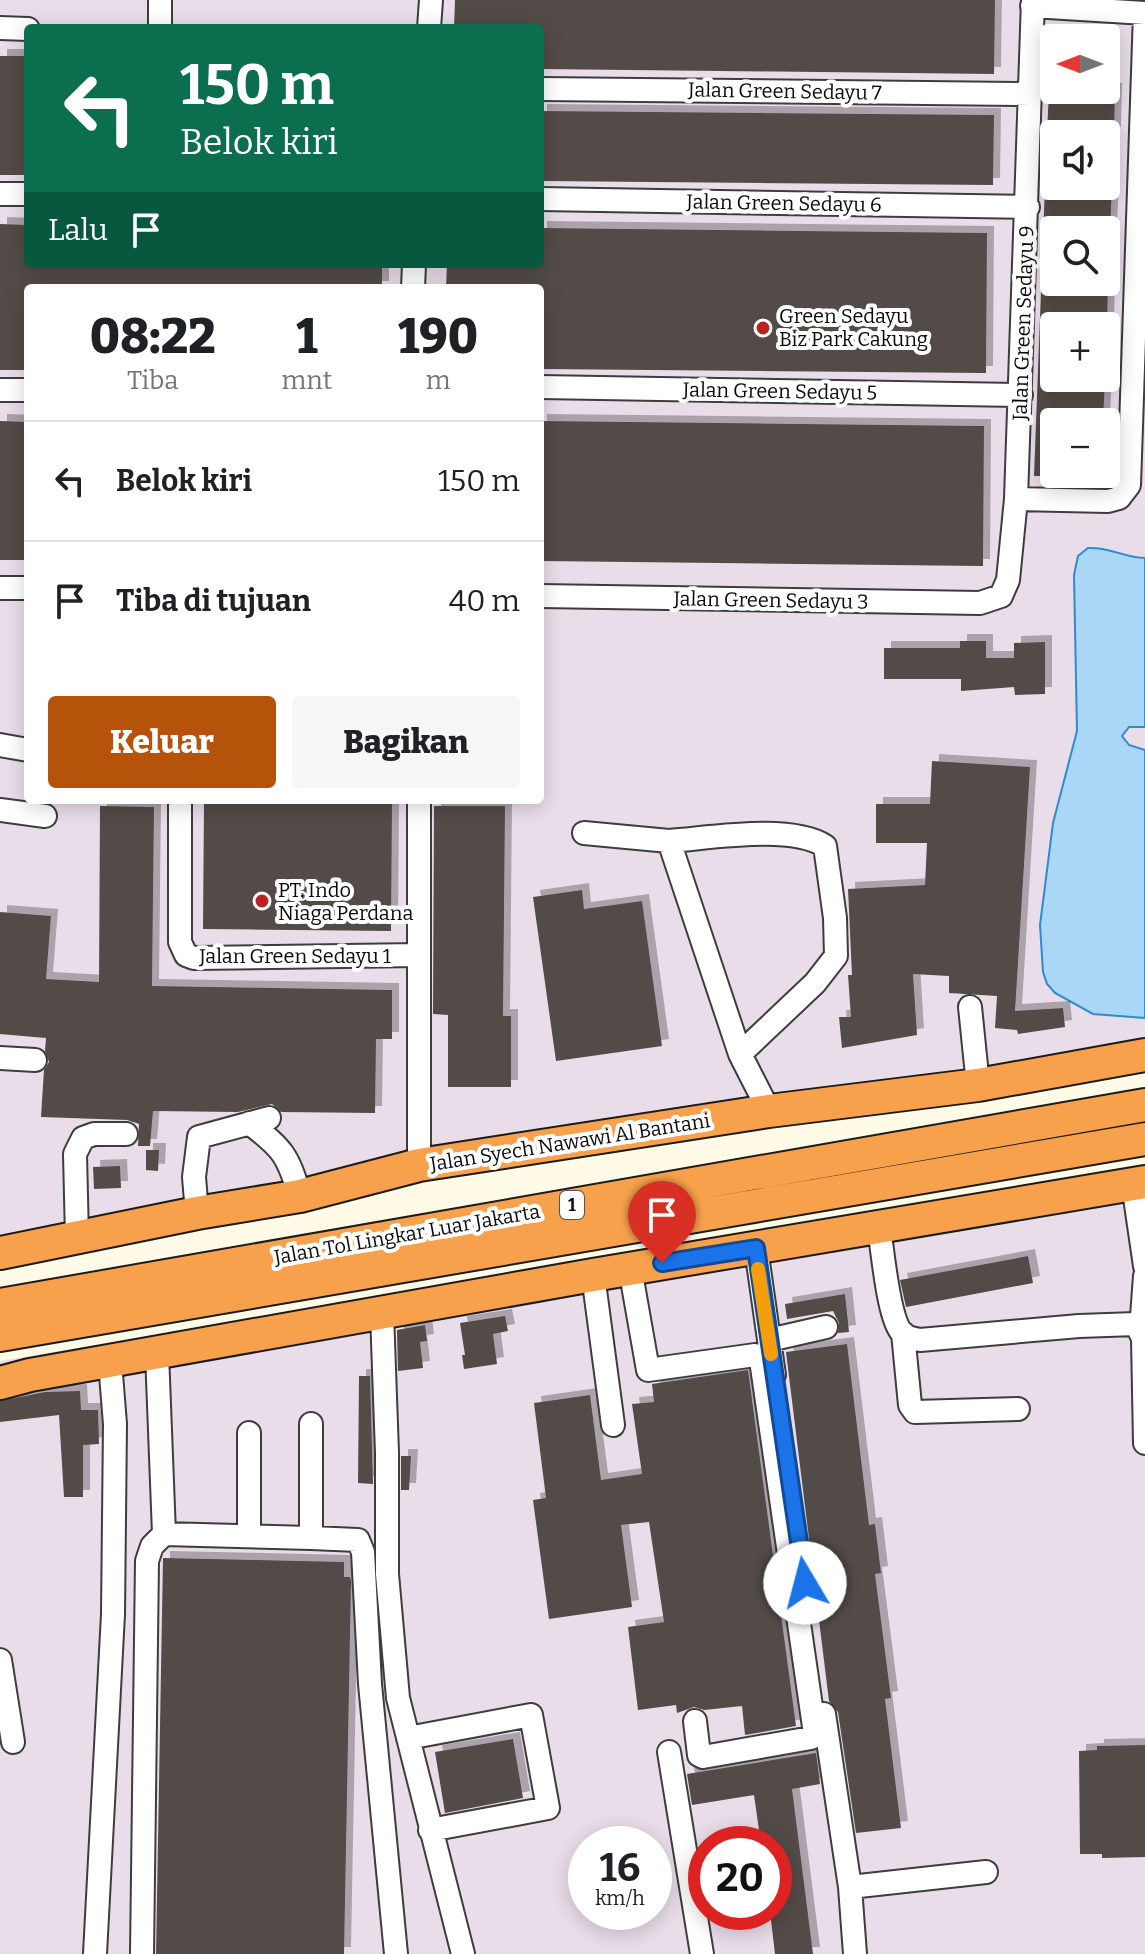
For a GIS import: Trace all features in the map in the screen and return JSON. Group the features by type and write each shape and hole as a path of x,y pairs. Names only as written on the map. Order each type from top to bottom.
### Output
{"highway":[{"name":"Jalan Syech Nawawi Al Bantani","path":"0,1253 197,1213 300,1196 419,1165 769,1111 978,1085 1145,1055"},
{"name":"Jalan Tol Lingkar Luar Jakarta","path":"0,1305 1145,1105"},
{"name":"Jalan Tol Lingkar Luar Jakarta","path":"0,1335 1145,1139"},
{"path":"0,1383 30,1375 630,1268 879,1229 1139,1183"}],"street":[{"path":"160,0 160,24"},
{"path":"429,24 431,0"},
{"path":"1016,499 1108,501 1119,498 1129,485 1145,13 1032,3"},
{"name":"Jalan Green Sedayu 9","path":"1001,596 1008,580 1016,499 1028,207 1032,3"},
{"path":"0,28 24,29"},
{"name":"Jalan Green Sedayu 7","path":"544,89 1030,94"},
{"path":"0,194 24,194"},
{"name":"Jalan Green Sedayu 6","path":"544,199 1028,207"},
{"name":"Jalan Green Sedayu 5","path":"544,387 1021,395"},
{"path":"0,390 24,390"},
{"path":"0,588 24,588"},
{"name":"Jalan Green Sedayu 3","path":"544,596 980,603 1001,596"},
{"path":"0,745 24,749"},
{"name":"Jalan Green Sedayu 1","path":"180,804 180,942 186,955 194,958 418,955"},
{"path":"419,804 419,1165"},
{"path":"0,810 45,816"},
{"path":"584,833 669,841 743,835 802,836 825,846 835,918 836,956 815,983 740,1054"},
{"path":"669,841 740,1054 769,1111"},
{"path":"970,1007 978,1085"},
{"path":"0,1058 35,1060"},
{"path":"197,1213 194,1177 198,1139 259,1121 290,1164 300,1196"},
{"path":"77,1238 75,1154 83,1138 94,1134 126,1134"},
{"path":"1139,1183 1145,1266"},
{"path":"879,1229 893,1313 903,1333 910,1405 915,1412 1018,1409"},
{"path":"756,1248 850,1887 855,1954"},
{"path":"630,1268 648,1370 755,1355 761,1360 815,1734 811,1738 703,1757 699,1755 695,1721"},
{"path":"593,1275 613,1425"},
{"path":"1145,1276 1141,1330 1145,1443"},
{"path":"382,1313 387,1574 398,1698 463,1954"},
{"path":"903,1333 920,1340 1118,1323 1136,1324 1141,1330"},
{"path":"769,1340 826,1327"},
{"path":"157,1353 164,1534"},
{"path":"95,1954 113,1614 115,1424 110,1362"},
{"path":"311,1424 311,1538"},
{"path":"249,1433 249,1536"},
{"path":"142,1954 147,1561 152,1546 164,1534 358,1540 363,1552 370,1684 396,1954"},
{"path":"0,1660 13,1742"},
{"path":"408,1738 531,1715 548,1808 430,1830"},
{"path":"669,1752 702,1954"},
{"path":"850,1887 986,1872"}],"shaded area":[{"path":"0,0 1145,0 1145,1059 0,1248"},
{"path":"1145,1167 1145,1954 0,1954 0,1361"}],"water":[{"path":"1088,548 1145,558 1145,727 1129,727 1122,736 1129,745 1145,750 1145,1018 1093,1014 1055,993 1047,984 1043,972 1040,925 1053,823 1077,731 1074,575 1078,556"}],"building":[{"path":"455,0 995,0 994,74 544,69 544,24 454,24"},
{"path":"0,56 24,56 24,175 0,175"},
{"path":"1048,104 1115,104 1114,120 1048,120"},
{"path":"544,111 994,115 993,185 544,181"},
{"path":"1044,200 1111,200 1111,216 1044,216"},
{"path":"0,224 24,225 24,268 382,268 382,284 24,284 24,370 0,370"},
{"name":"Green Sedayu Biz Park Cakung","path":"544,228 987,233 986,373 544,369 544,284 446,284 447,268 544,268"},
{"path":"1041,296 1108,296 1107,312 1040,312"},
{"path":"1040,318 1040,392 1104,392 1104,408 1040,408 1040,476 1034,476"},
{"path":"0,421 24,422 24,560 0,560"},
{"path":"544,421 984,426 983,566 544,561"},
{"path":"960,641 986,641 986,658 1014,658 1014,643 1045,642 1045,694 1015,695 1014,687 961,691 961,679 884,679 884,648 960,648"},
{"path":"932,761 1030,767 1015,1011 1063,1008 1065,1027 1018,1034 1017,1030 995,1028 997,996 949,993 949,976 913,974 917,1035 842,1048 839,1017 851,1017 848,889 925,885 927,843 876,843 876,804 930,804"},
{"path":"204,804 392,804 391,931 203,929"},
{"path":"100,806 154,807 152,986 392,990 392,1039 376,1039 375,1113 281,1112 272,1104 238,1112 153,1111 150,1146 138,1146 139,1124 127,1120 41,1117 44,1070 49,1062 45,1051 46,1038 0,1034 0,912 51,916 46,979 99,982"},
{"path":"434,806 505,806 503,1016 511,1016 511,1087 448,1087 448,1015 433,1014"},
{"path":"582,890 584,909 642,901 662,1046 556,1061 533,897"},
{"path":"146,1150 159,1150 158,1171 146,1170"},
{"path":"120,1166 121,1188 94,1189 93,1167"},
{"path":"1028,1256 1033,1283 906,1307 900,1280"},
{"path":"845,1294 849,1332 838,1333 839,1323 833,1311 787,1319 785,1304"},
{"path":"505,1316 508,1331 493,1334 497,1364 464,1369 460,1323"},
{"path":"425,1325 427,1341 420,1342 423,1368 398,1371 397,1330"},
{"path":"847,1344 869,1525 875,1524 881,1573 875,1574 891,1698 885,1699 901,1828 856,1833 838,1712 829,1701 786,1352"},
{"path":"748,1370 796,1726 745,1735 742,1706 704,1710 694,1707 677,1713 676,1705 638,1710 628,1627 664,1622 649,1522 621,1525 632,1607 549,1619 533,1500 546,1498 534,1403 590,1395 601,1480 642,1474 632,1404 654,1402 652,1384"},
{"path":"359,1376 370,1376 373,1484 358,1483"},
{"path":"80,1391 81,1410 98,1410 99,1444 83,1445 83,1497 64,1497 59,1415 0,1422 0,1401 45,1392"},
{"path":"401,1456 411,1456 409,1490 401,1490"},
{"path":"163,1558 344,1562 344,1577 350,1577 351,1581 344,1954 156,1954"},
{"path":"513,1739 523,1798 445,1813 435,1752"},
{"path":"1145,1745 1145,1857 1102,1858 1102,1854 1080,1854 1079,1751 1097,1750 1097,1746"},
{"path":"816,1753 820,1784 792,1789 813,1954 775,1954 772,1930 792,1930 792,1826 758,1826 754,1795 692,1805 687,1774"}],"slow traffic":[{"path":"758,1269 771,1354"}],"place":[{"name":"Green Sedayu Biz Park Cakung","path":"763,328"},
{"name":"PT. Indo Niaga Perdana","path":"262,901"}],"route":[{"path":"662,1263 756,1248 805,1583"}]}
